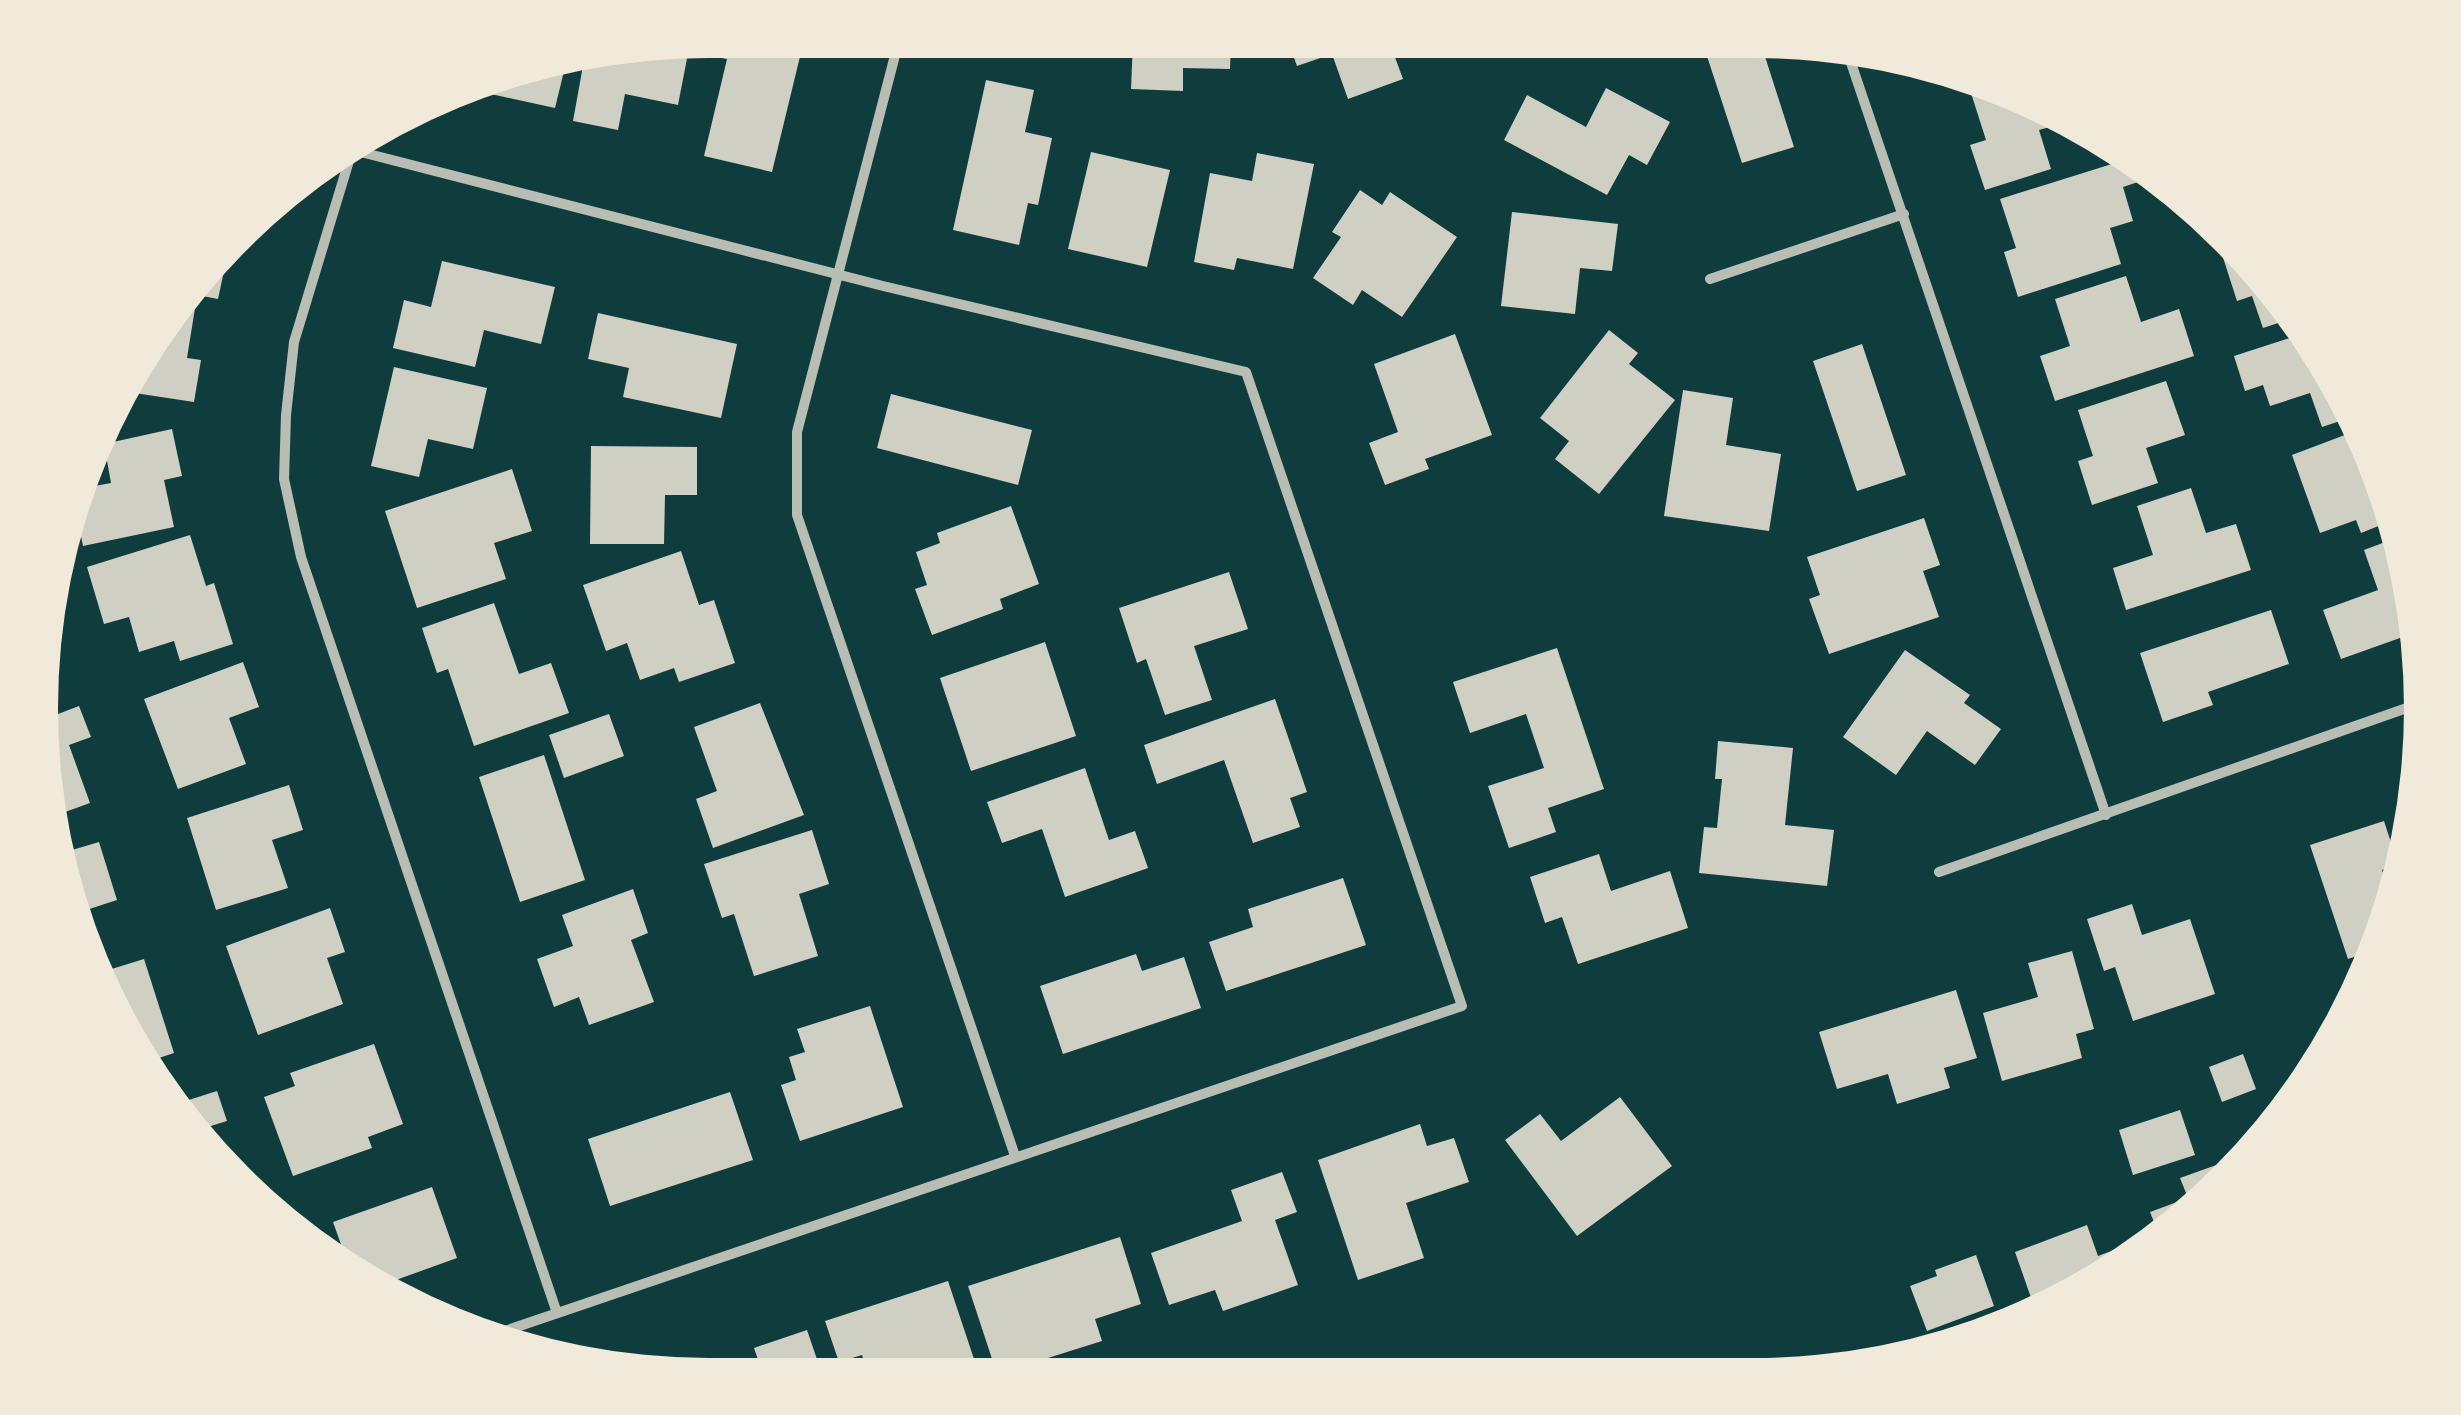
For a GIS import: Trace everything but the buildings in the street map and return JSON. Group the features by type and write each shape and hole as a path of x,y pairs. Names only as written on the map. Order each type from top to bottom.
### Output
{"street":[{"path":"895,58 797,432 798,515 1015,1156"},
{"path":"1852,65 2106,815"},
{"path":"367,154 838,275 1246,372 1462,1006 514,1328"},
{"path":"347,166 294,342 284,478 301,557 557,1313"},
{"path":"1710,279 1904,214"},
{"path":"1938,872 2404,710"}]}
